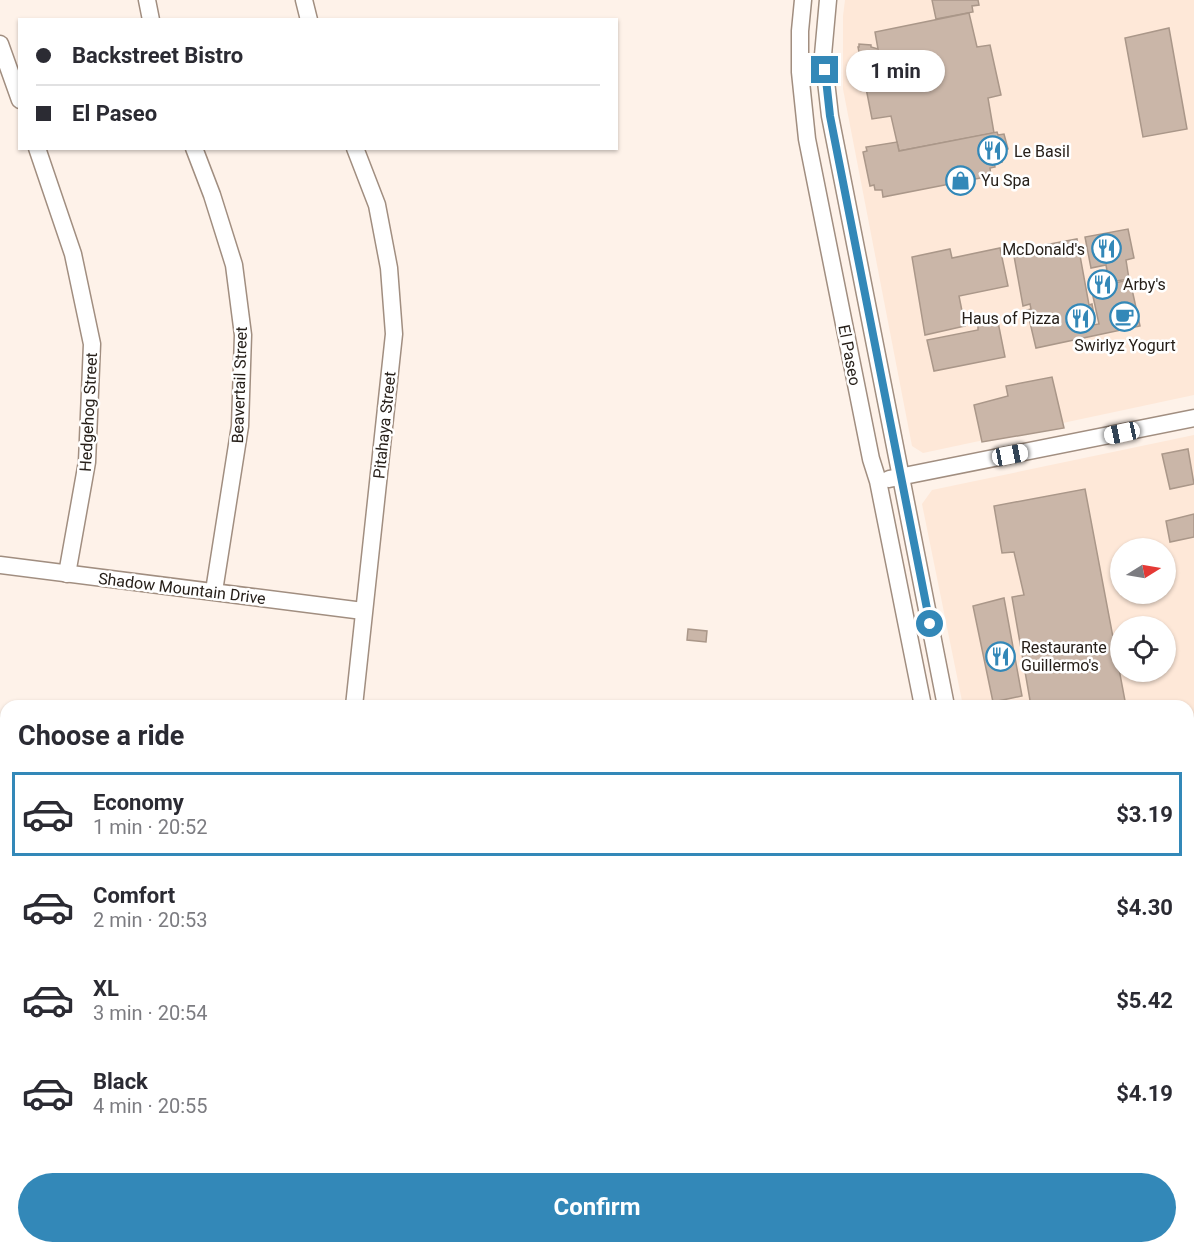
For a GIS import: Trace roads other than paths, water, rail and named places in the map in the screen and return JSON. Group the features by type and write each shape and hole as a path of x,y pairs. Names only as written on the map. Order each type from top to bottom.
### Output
{"street":[{"path":"147,0 151,18"},
{"path":"304,0 308,18"},
{"name":"El Paseo","path":"804,0 800,31 800,72 807,139 922,700"},
{"name":"El Paseo","path":"828,0 824,56 830,116 945,700"},
{"path":"0,44 18,94"},
{"name":"Hedgehog Street","path":"37,150 73,255 92,344 87,462 67,574"},
{"name":"Beavertail Street","path":"195,150 234,265 243,334 240,426 214,591"},
{"name":"Pitahaya Street","path":"355,700 394,334 389,268 376,205 356,150"},
{"path":"878,481 1194,418"},
{"path":"892,551 900,557 907,569 913,599 919,604 926,604"},
{"name":"Shadow Mountain Drive","path":"0,565 363,611"}],"place":[{"name":"Le Basil","path":"993,151"},
{"name":"Yu Spa","path":"960,180"},
{"name":"McDonald's","path":"1106,249"},
{"name":"Arby's","path":"1102,284"},
{"name":"Swirlyz Yogurt","path":"1125,317"},
{"name":"Haus of Pizza","path":"1081,318"},
{"name":"Restaurante Guillermo's","path":"1000,656"}]}
